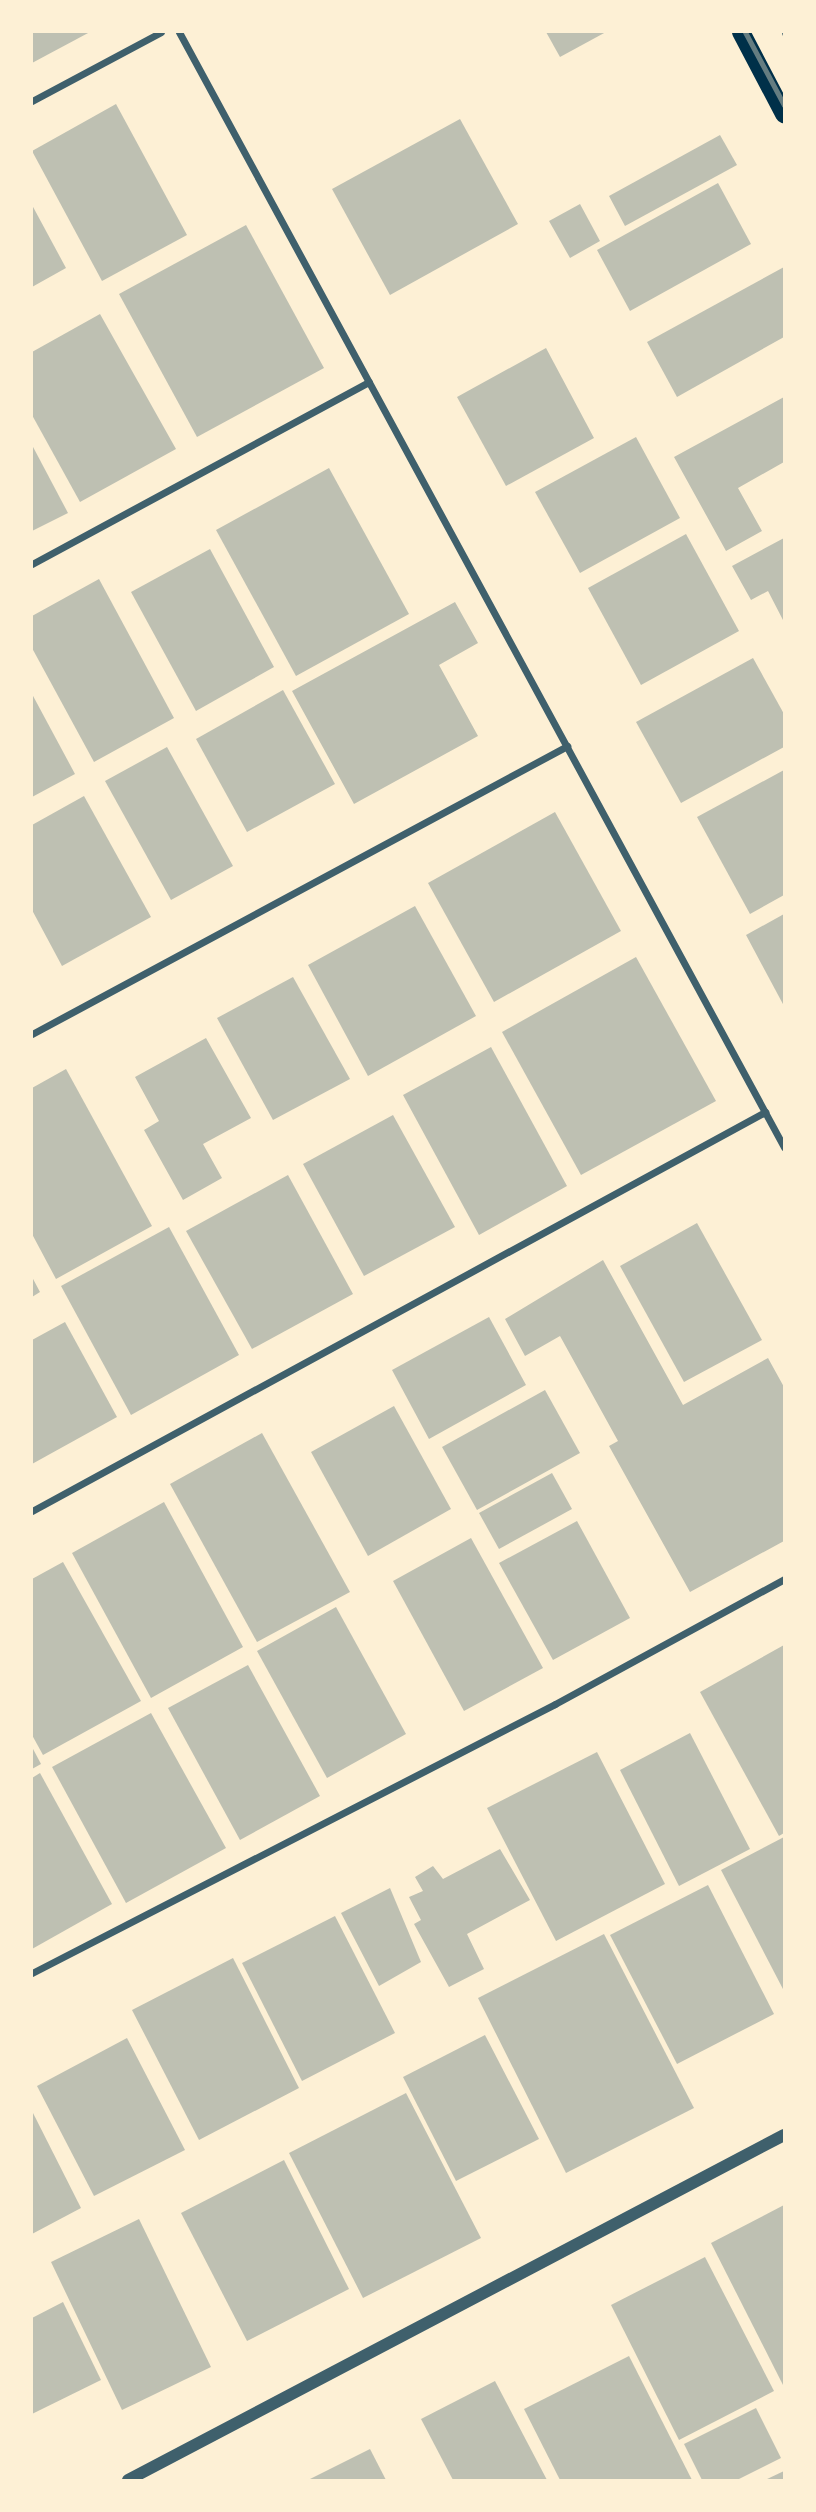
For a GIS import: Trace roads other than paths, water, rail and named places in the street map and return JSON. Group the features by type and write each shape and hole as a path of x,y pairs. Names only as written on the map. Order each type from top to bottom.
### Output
{"main road":[{"path":"741,32 785,114"}],"street":[{"path":"32,101 161,32"},
{"path":"179,32 785,1147"},
{"path":"32,564 369,382"},
{"path":"32,1034 567,746"},
{"path":"32,1511 765,1112"},
{"path":"32,1973 555,1704 785,1579"},
{"path":"128,2480 785,2135"}],"railway":[{"path":"745,32 784,105"}]}
